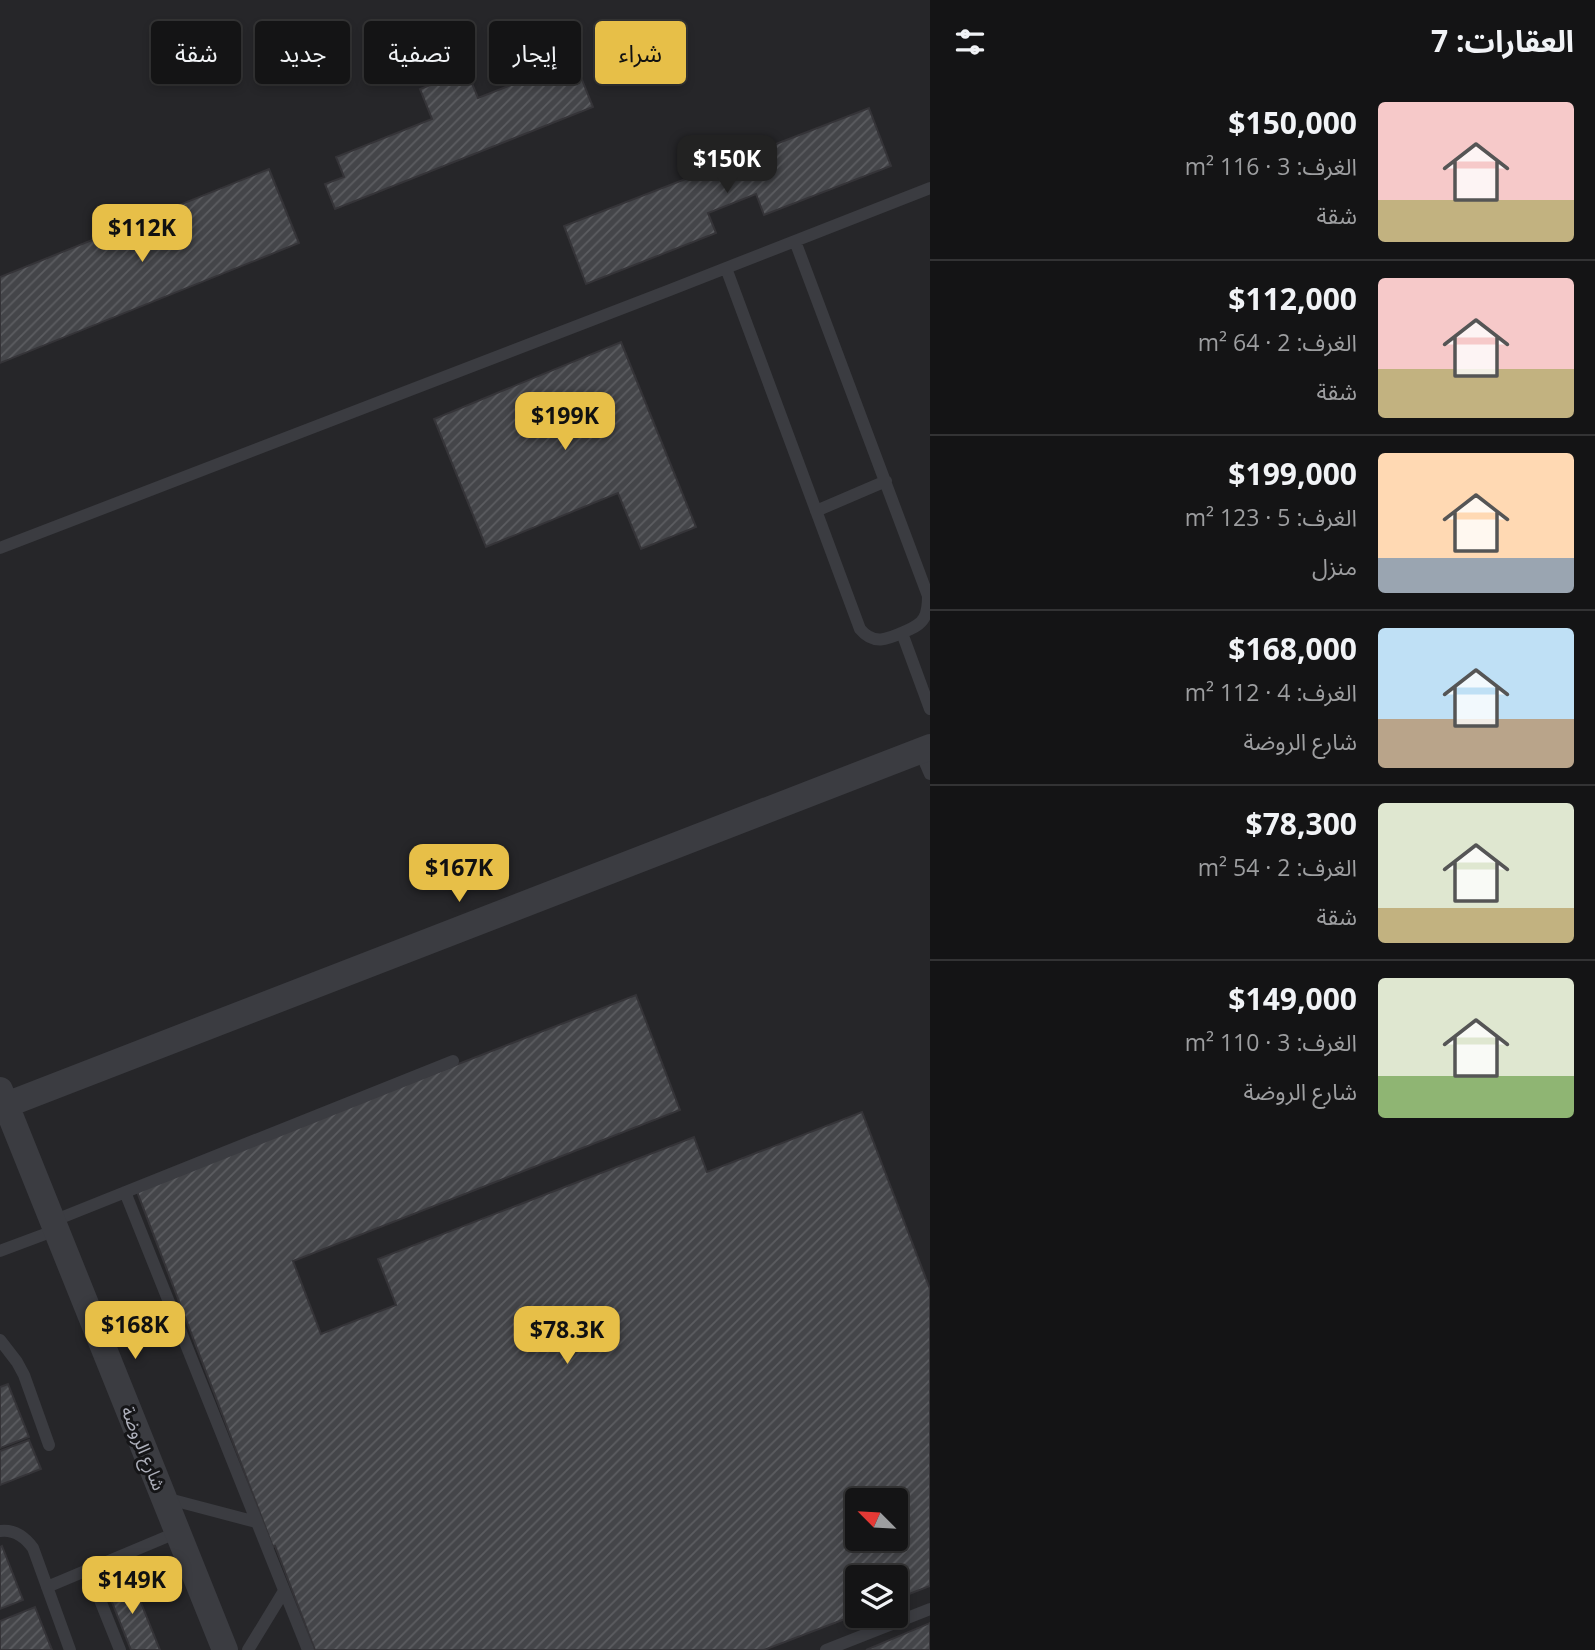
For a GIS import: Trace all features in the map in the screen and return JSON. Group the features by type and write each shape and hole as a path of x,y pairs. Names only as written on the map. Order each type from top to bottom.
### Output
{"street":[{"path":"3,1097 927,757"},
{"name":"شارع الروضة","path":"3,1097 225,1650"}],"lane":[{"path":"0,548 930,188"},
{"path":"726,268 860,629 866,636 882,641 919,625 924,618 928,596 795,241"},
{"path":"816,511 886,481"},
{"path":"902,633 930,709"},
{"path":"0,1251 125,1192 453,1061"},
{"path":"125,1192 308,1650"},
{"path":"3,1348 24,1375 49,1445"},
{"path":"164,1498 256,1522"},
{"path":"0,1531 15,1533 28,1542 70,1650"},
{"path":"47,1587 178,1532"},
{"path":"88,1570 120,1650"},
{"path":"248,1650 284,1591"},
{"path":"826,1650 930,1609"}],"shaded area":[{"path":"0,0 930,0 930,1650 0,1650"}],"building":[{"path":"581,77 593,107 335,209 325,184 344,177 336,157 432,119 420,89 433,84 472,84 478,98 513,84 581,84"},
{"path":"869,108 891,166 764,215 756,194 708,213 716,233 586,284 564,226"},
{"path":"269,169 299,243 0,363 0,277"},
{"path":"621,342 696,527 641,549 618,493 486,547 434,419"},
{"path":"636,995 680,1110 293,1261 321,1334 396,1305 378,1259 694,1137 707,1172 862,1112 930,1289 930,1586 908,1594 908,1565 845,1565 845,1619 764,1650 315,1650 275,1546 273,1547 136,1189"},
{"path":"8,1384 29,1437 0,1448 0,1387"},
{"path":"29,1440 41,1469 0,1485 0,1451"},
{"path":"2,1546 23,1600 0,1609 0,1547"},
{"path":"131,1578 160,1650 131,1650 106,1587"},
{"path":"35,1607 52,1650 0,1650 0,1621"},
{"path":"930,1623 930,1650 866,1650"}]}
